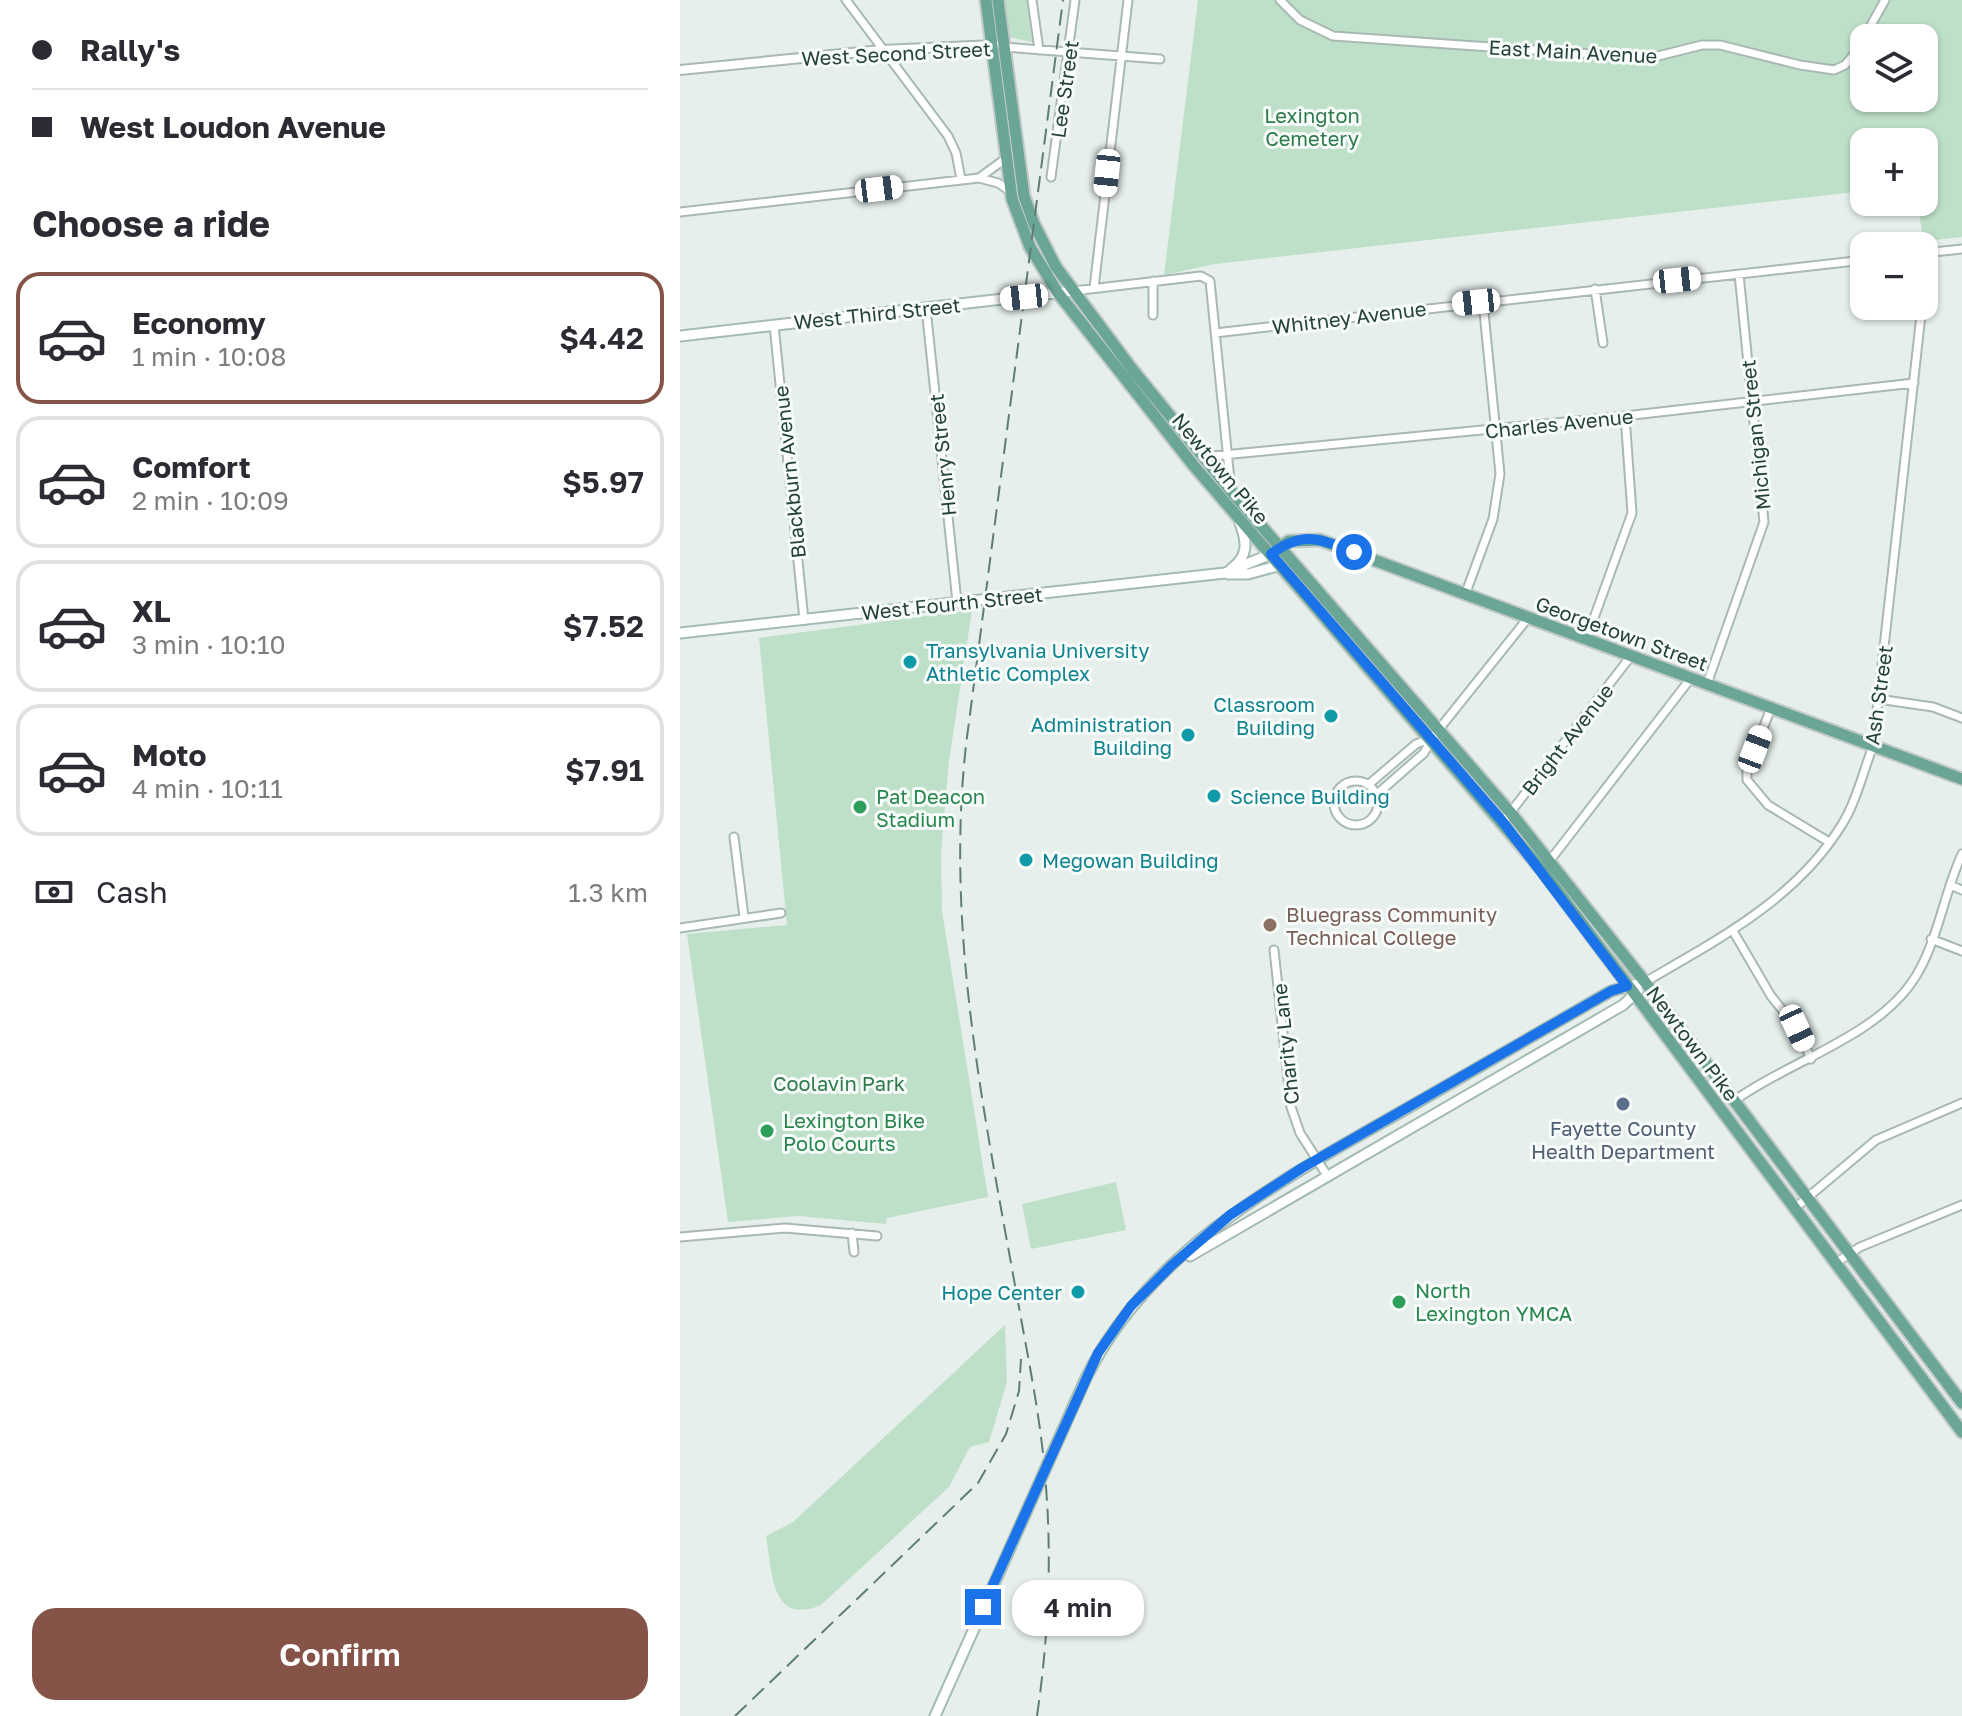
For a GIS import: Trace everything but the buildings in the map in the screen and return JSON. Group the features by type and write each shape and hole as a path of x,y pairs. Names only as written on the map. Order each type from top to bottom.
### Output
{"main road":[{"name":"Newtown Pike","path":"986,0 1024,196 1041,241 1073,291 1276,551 1436,734 1645,982 1962,1403"},
{"name":"Newtown Pike","path":"998,0 997,46 1005,159 1010,191 1030,247 1058,293 1236,514 1276,551 1281,565 1436,734"},
{"name":"West Third Street","path":"680,336 1073,291"},
{"path":"1225,573 1237,565 1246,547 1236,514"},
{"name":"Georgetown Street","path":"1276,551 1302,538 1320,540 1962,779"},
{"name":"West Fourth Street","path":"1225,573 1276,551"},
{"name":"West Fourth Street","path":"680,633 1225,573 1248,574 1281,565"},
{"name":"Newtown Pike","path":"1546,866 1630,991 1962,1432"},
{"path":"1172,1265 1328,1177 1645,982"},
{"path":"935,1716 1098,1353 1131,1306 1172,1265 1230,1215 1318,1160 1611,991 1630,991"}],"street":[{"path":"846,0 952,143 961,179"},
{"path":"1032,0 1039,50"},
{"name":"Lee Street","path":"1051,177 1075,0"},
{"path":"1094,288 1128,0"},
{"name":"East Main Avenue","path":"1280,0 1300,20 1333,36 1650,58 1702,45 1720,45 1834,70 1845,65 1856,52 1885,0"},
{"name":"West Second Street","path":"680,70 882,50 997,46 1160,59"},
{"path":"979,178 1005,159"},
{"path":"680,212 961,179 979,178 1010,191"},
{"path":"1938,252 1962,249"},
{"name":"Whitney Avenue","path":"1215,333 1850,262"},
{"name":"Michigan Street","path":"1707,684 1763,530 1739,274"},
{"path":"1073,291 1208,278 1231,491"},
{"path":"1153,281 1153,315"},
{"path":"1595,289 1603,343"},
{"path":"1465,595 1497,503 1500,474 1483,302"},
{"name":"Henry Street","path":"926,308 957,602"},
{"name":"Ash Street","path":"1645,982 1733,931 1775,900 1843,823 1873,746 1921,320"},
{"name":"Blackburn Avenue","path":"774,325 804,620"},
{"name":"Charles Avenue","path":"1203,457 1625,416 1914,383"},
{"path":"1586,640 1632,513 1625,416"},
{"path":"1376,795 1424,753 1528,618"},
{"name":"Bright Avenue","path":"1506,817 1631,656"},
{"path":"1546,866 1691,678"},
{"path":"1878,699 1933,707 1962,718"},
{"path":"1771,708 1747,780 1768,805 1829,842"},
{"path":"1368,785 1416,744 1436,734"},
{"path":"1357,781 1368,785 1376,795 1377,808 1363,823 1348,823 1337,814 1335,799 1342,787 1357,781"},
{"path":"734,837 744,917"},
{"path":"1733,1101 1768,1077 1838,1044 1904,992 1922,966 1962,854"},
{"path":"1950,885 1962,890"},
{"path":"680,928 781,913"},
{"path":"1733,931 1771,996 1797,1028 1811,1059"},
{"path":"1931,939 1962,951"},
{"name":"Charity Lane","path":"1274,950 1291,1107 1300,1133 1328,1177"},
{"path":"1795,1208 1876,1140 1962,1103"},
{"path":"1837,1262 1850,1252 1962,1205"},
{"path":"680,1237 785,1228 877,1236"},
{"path":"852,1233 854,1252"}],"green space":[{"path":"1005,0 1027,0 1032,42 1009,37"},
{"name":"Lexington Cemetery","path":"1198,0 1962,0 1962,237 1938,239 1938,232 1922,232 1920,216 1938,216 1938,128 1850,128 1850,193 1215,264 1164,275"},
{"name":"Coolavin Park","path":"972,610 949,761 941,853 942,911 988,1197 887,1218 886,1224 798,1216 728,1222 687,934 787,925 759,638"},
{"path":"1116,1182 1126,1230 1031,1249 1022,1204"},
{"path":"1005,1325 1007,1382 989,1442 970,1447 949,1487 821,1605 804,1610 792,1608 783,1602 773,1578 766,1536 793,1522"}],"railway":[{"path":"1037,1716 1049,1573 1044,1464 1035,1394 993,1164 972,1025 961,886 961,816 966,745 1063,0"},
{"path":"735,1716 978,1483 1006,1434 1019,1391 1021,1359"}],"place":[{"name":"Transylvania University Athletic Complex","path":"910,662"},
{"name":"Classroom Building","path":"1331,716"},
{"name":"Administration Building","path":"1188,735"},
{"name":"Science Building","path":"1214,796"},
{"name":"Pat Deacon Stadium","path":"860,807"},
{"name":"Megowan Building","path":"1026,860"},
{"name":"Bluegrass Community Technical College","path":"1270,925"},
{"name":"Fayette County Health Department","path":"1623,1104"},
{"name":"Lexington Bike Polo Courts","path":"767,1131"},
{"name":"Hope Center","path":"1078,1292"},
{"name":"North Lexington YMCA","path":"1399,1302"}],"route":[{"path":"983,1607 1098,1353 1131,1306 1172,1265 1230,1215 1302,1168 1611,991 1627,986 1503,822 1271,554 1289,541 1302,538 1320,540 1354,552"}]}
